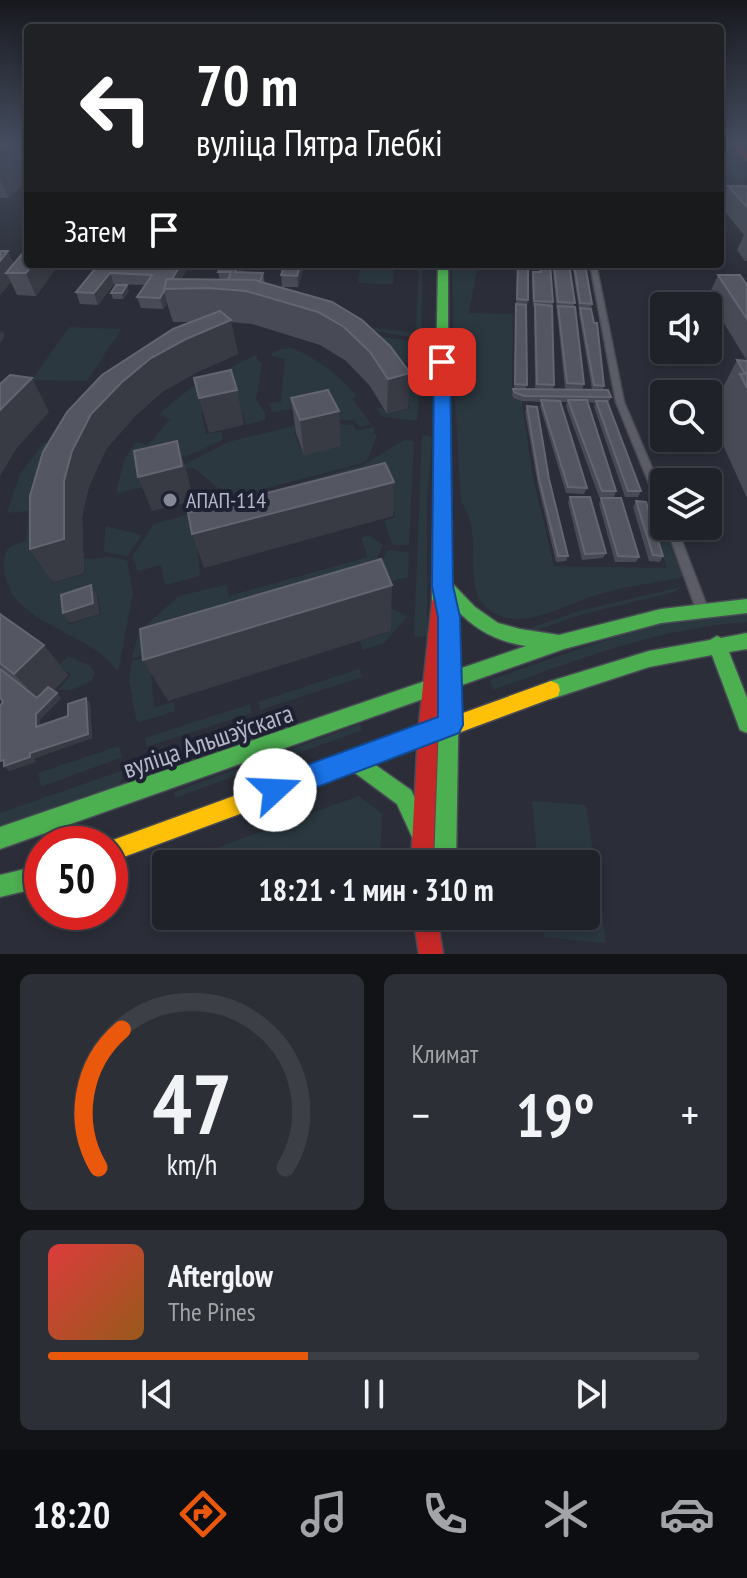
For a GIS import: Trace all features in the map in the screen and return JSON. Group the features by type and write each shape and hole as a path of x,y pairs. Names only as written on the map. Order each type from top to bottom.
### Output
{"main road":[{"path":"423,850 428,733 442,583 440,432 443,268"},
{"path":"442,583 461,609 487,630 516,640 564,641 643,620 702,609 747,606"},
{"path":"442,583 449,617 450,725 446,850"},
{"name":"вуліца Альшэўскага","path":"0,838 564,641"},
{"path":"128,844 617,667 717,644 747,641"},
{"path":"717,644 747,723"},
{"path":"354,760 404,797 423,837"},
{"path":"0,886 24,880"}],"street":[{"path":"594,268 620,402 650,474"},
{"path":"676,540 702,609"}],"shaded area":[{"path":"360,268 394,268 393,284 358,283"},
{"path":"419,268 423,268 421,339 344,325 416,333"},
{"path":"452,268 477,268 469,313 513,314 512,395 522,401 532,473 554,566 667,568 658,540 669,540 683,577 604,593 526,619 504,617 491,611 478,596 470,522 461,502"},
{"path":"69,327 121,329 87,381 32,380"},
{"path":"351,331 420,343 419,366 377,354"},
{"path":"291,348 317,361 344,383 356,396 352,398 371,424 360,427 354,420 311,421 327,404 273,412 269,403 281,402 285,359 270,355 277,350"},
{"path":"257,354 257,360 262,364 256,400 265,412 265,420 246,425 239,404 201,412 206,434 222,432 222,440 185,457 180,456 179,445 159,450 147,486 116,493 124,460 136,442 148,445 170,419 159,415 162,411 191,388"},
{"path":"375,356 421,371 417,421 383,417 376,408 381,407 387,415 410,408"},
{"path":"144,387 50,531 51,583 85,574 84,559 109,557 127,560 133,593 118,672 106,658 27,609 7,583 5,554 12,546 26,541 28,511 7,513 20,474 44,443 61,446","holes":["98,595 101,614 68,625 68,605"]},
{"path":"306,423 308,429 294,433 304,455 342,446 332,424 353,425 357,431 374,427 374,434 377,435 368,459 362,463 241,495 223,492 194,468 173,470 228,442"},
{"path":"422,435 431,437 432,443 427,500 427,636 414,637"},
{"path":"404,440 414,441 409,545 393,545 384,521 396,517 385,496 197,546 200,576 165,585 161,565 138,571 132,557 154,524 363,465"},
{"path":"105,526 142,535 127,556 104,552"},
{"path":"369,535 383,545 374,566 327,602 132,658 139,631 179,596 226,585 229,596 368,557 361,538"},
{"path":"388,550 409,552 408,577 331,597 378,569"},
{"path":"681,587 674,592 583,614 526,634 508,629 530,628 583,610"},
{"path":"362,595 408,616 384,643 363,650 360,641 392,631 380,605 151,674 154,707 174,702 175,711 137,723 129,680 132,661"},
{"path":"747,611 747,622 649,638 493,690 490,680 632,631 673,621"},
{"path":"69,656 90,666 95,673 92,681 71,690 58,690 71,675 59,665"},
{"path":"359,669 362,677 260,710 258,702"},
{"path":"250,704 252,713 146,747 145,738"},
{"path":"360,724 362,730 175,798 174,792"},
{"path":"119,746 122,757 41,787 38,773"},
{"path":"124,770 119,784 0,826 0,813"},
{"path":"359,796 382,814 381,850 211,850"},
{"path":"532,801 586,805 593,850 537,850"},
{"path":"600,902 606,943 544,937 543,930 600,930"}],"building":[{"path":"729,188 747,188 747,207"},
{"path":"24,252 24,268 30,268 26,273 6,273"},
{"path":"96,268 179,268 172,279 167,279 160,298 137,297 152,275 110,273 94,293 76,292"},
{"path":"220,268 237,268 235,272 263,273 260,282 228,280 231,272 218,272"},
{"path":"284,268 300,268 297,276 281,275"},
{"path":"518,268 528,268 528,300 517,299"},
{"path":"540,268 550,268 553,302 534,301 533,272 541,272"},
{"path":"554,268 570,268 575,303 558,302"},
{"path":"575,268 586,268 592,304 580,303"},
{"path":"718,275 740,275 747,285 747,319"},
{"path":"167,279 254,280 332,302 362,320 390,346 410,373 388,379 370,352 344,327 318,312 246,291 164,289"},
{"path":"116,285 127,285 122,293 111,293"},
{"path":"516,304 526,305 527,385 515,384"},
{"path":"535,304 552,306 554,385 537,384"},
{"path":"558,306 575,307 584,384 567,383"},
{"path":"580,308 591,309 594,323 597,323 604,386 594,385"},
{"path":"220,311 231,320 151,358 91,414 72,451 64,481 64,539 30,549 30,496 43,452 67,412 102,375 173,329"},
{"path":"737,360 747,361 747,388 740,374 745,374"},
{"path":"231,370 237,390 199,398 194,378"},
{"path":"10,375 32,378 0,410 0,384"},
{"path":"513,389 608,390 611,397 524,396"},
{"path":"328,390 339,411 300,420 291,398"},
{"path":"541,400 560,401 587,488 568,487"},
{"path":"568,400 587,400 616,491 602,491"},
{"path":"596,401 607,401 641,491 628,491"},
{"path":"527,406 537,407 549,479 568,556 558,556 539,479"},
{"path":"177,441 182,466 138,477 134,451"},
{"path":"385,463 394,482 192,534 188,513"},
{"path":"570,497 590,497 606,553 585,554"},
{"path":"601,498 621,498 639,557 618,556"},
{"path":"636,501 646,502 650,515 650,540 658,540 663,556 653,555"},
{"path":"381,559 392,585 143,660 140,629"},
{"path":"91,585 93,603 63,613 61,595"},
{"path":"0,614 44,645 14,674 0,663"},
{"path":"0,669 37,698 48,687 57,693 36,714 36,727 68,716 68,704 86,698 88,734 30,753 30,757 4,766 4,760 0,761 0,706 3,702 0,697"}],"traffic: fast":[{"path":"440,602 443,268"},
{"path":"446,585 469,612 492,628 505,634 555,641"},
{"path":"444,594 449,617 450,725 446,850"},
{"path":"0,838 564,641 661,616 747,606"},
{"path":"551,690 649,659 747,641"},
{"path":"717,644 747,723"},
{"path":"354,760 404,797 421,831"},
{"path":"0,886 24,880"}],"traffic: slow":[{"path":"128,844 551,690"}],"traffic: jam":[{"path":"423,850 428,733 440,602"},
{"path":"427,930 431,954"}],"place":[{"name":"АПАП-114","path":"170,500"}],"route":[{"path":"275,790 450,725 449,617 442,586 442,362"}]}
